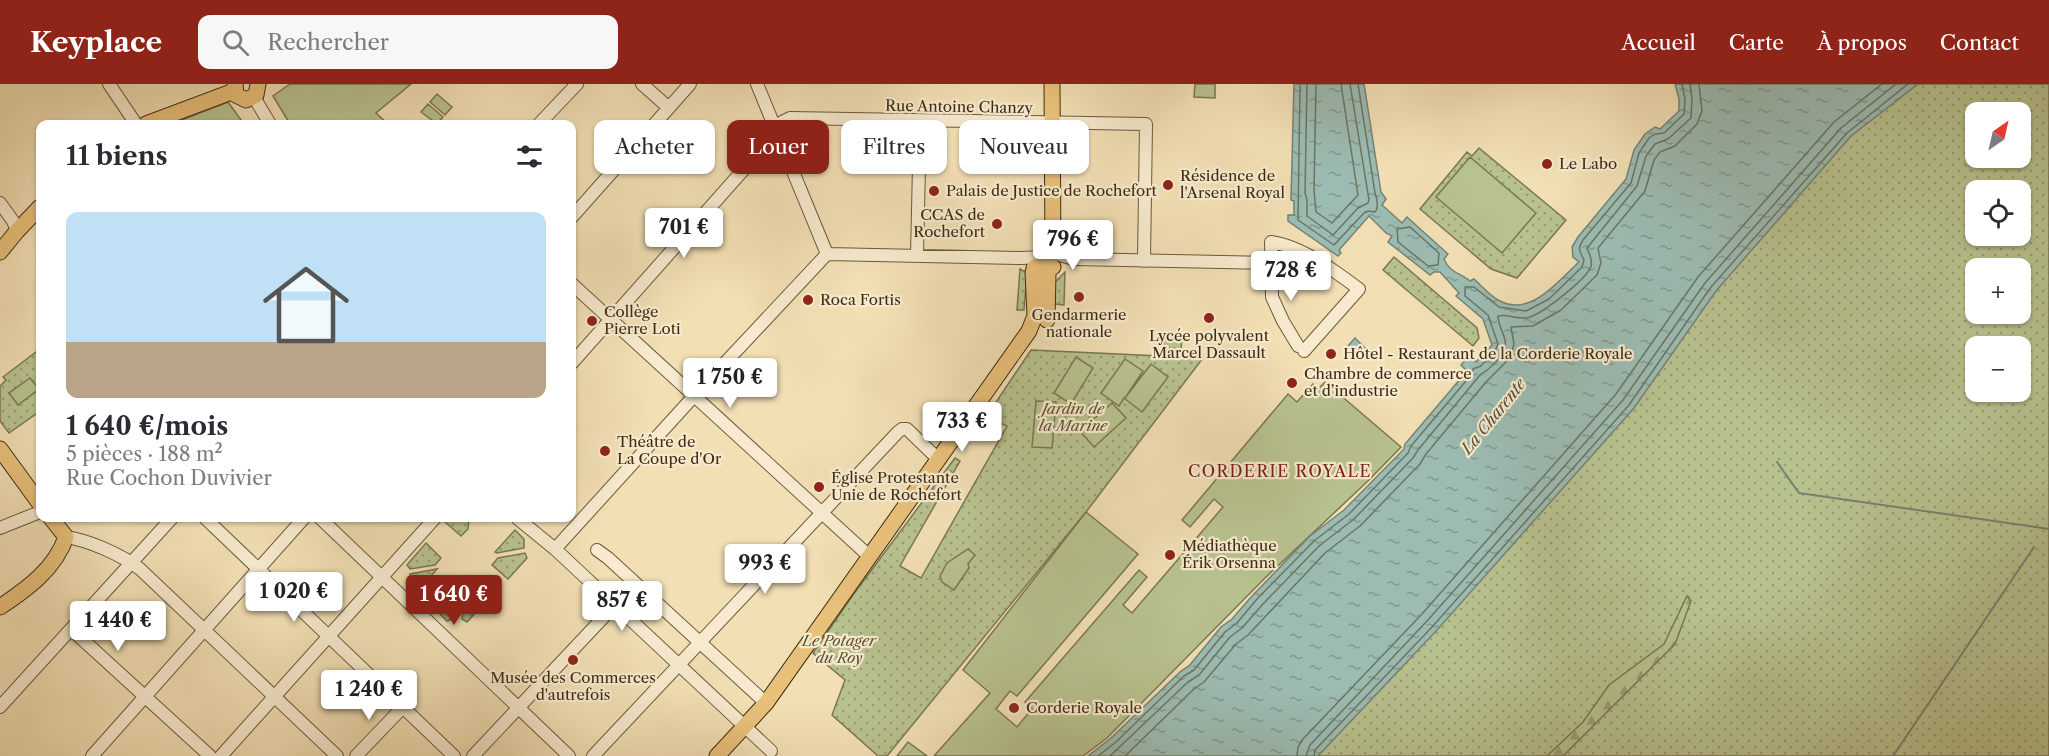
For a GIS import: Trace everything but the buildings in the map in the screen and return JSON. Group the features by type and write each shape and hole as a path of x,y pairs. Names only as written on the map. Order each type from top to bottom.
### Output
{"main road":[{"path":"1051,120 1052,84"},
{"path":"156,120 235,88 242,99 256,91"},
{"path":"717,756 766,703 1038,322 1047,264 1050,174"},
{"path":"0,252 36,211"},
{"path":"0,449 36,498"},
{"path":"0,607 33,584 58,553 66,537 54,522"}],"street":[{"path":"109,84 133,120"},
{"path":"544,120 577,84"},
{"path":"642,84 669,108"},
{"path":"576,213 690,84"},
{"path":"757,84 772,120"},
{"path":"256,91 268,120"},
{"name":"Rue Antoine Chanzy","path":"788,120 790,118 855,120"},
{"name":"Rue Antoine Chanzy","path":"1089,123 1146,124 1144,261"},
{"path":"576,358 740,174"},
{"path":"794,174 827,254"},
{"path":"917,255 919,174"},
{"path":"0,203 17,231"},
{"path":"1271,242 1288,244 1359,289 1301,349 1283,321 1272,297 1271,263 1271,242"},
{"path":"555,549 827,254 1020,258 1047,264 1074,260 1271,263"},
{"path":"576,288 869,556"},
{"path":"593,756 902,429 907,429 938,459"},
{"path":"0,528 36,514"},
{"path":"0,707 168,522"},
{"path":"209,522 454,756"},
{"path":"92,756 300,522"},
{"path":"324,522 569,756"},
{"path":"220,756 431,522"},
{"path":"522,522 555,549 771,751"},
{"path":"66,537 82,540 132,563 337,756"},
{"path":"597,550 766,703"},
{"path":"473,756 615,605"},
{"path":"71,630 210,756"},
{"path":"356,756 403,707"}],"green space":[{"path":"290,84 411,84 376,113 384,120 288,120 273,96"},
{"path":"1195,84 1215,84 1215,98 1194,97"},
{"path":"1897,84 2049,84 2049,756 1295,756 1683,280"},
{"path":"437,94 452,107 445,115 430,102"},
{"path":"228,102 241,120 182,120"},
{"path":"428,104 443,117 440,120 432,120 421,112"},
{"path":"1479,148 1566,220 1517,278 1491,269 1420,209 1467,152 1472,156"},
{"path":"1470,157 1536,213 1502,253 1436,197"},
{"path":"1394,257 1477,328 1479,338 1473,346 1383,270"},
{"path":"1020,269 1027,273 1024,310 1017,310"},
{"path":"1065,272 1064,305 1054,304 1055,282"},
{"path":"1164,337 1182,337 1181,349 1164,348"},
{"name":"Jardin de la Marine","path":"1031,350 1203,358 1086,512 887,756 878,756 832,715 845,680 813,653 853,595 955,458 960,461 900,566 921,578 1007,426 986,417"},
{"path":"36,352 36,414 9,433 0,421 0,386 6,380 3,377"},
{"path":"1076,357 1093,368 1071,404 1054,393"},
{"path":"1125,359 1143,371 1125,398 1151,364 1168,377 1142,412 1124,398 1119,406 1101,393"},
{"path":"30,378 36,385 36,391 18,405 9,393"},
{"path":"1325,382 1401,447 1265,578 1107,738 1083,756 934,756 990,693 963,670 1086,512 1138,554 1017,696 1010,691 996,709 1017,727 1032,709 1025,702 1139,570 1147,577 1123,605 1132,613 1223,507 1214,499 1190,527 1182,520 1288,394 1297,402 1313,384 1319,388"},
{"path":"1036,401 1056,402 1052,448 1032,447"},
{"path":"1112,403 1126,418 1094,447 1080,431"},
{"path":"445,522 469,522 468,529 461,536"},
{"path":"515,530 524,539 524,548 495,552"},
{"path":"426,543 441,558 435,565 410,569 407,565"},
{"path":"968,549 975,555 954,590 942,582 940,576 947,563"},
{"path":"525,553 527,558 508,579 492,565 498,558"},
{"path":"437,569 417,592 408,584 410,574"},
{"path":"472,586 487,600 467,622 462,619 465,593"},
{"path":"460,590 457,617 447,621 438,612"},
{"path":"1687,596 1691,601 1675,644 1563,756 1547,756 1583,722 1609,685 1664,644"},
{"path":"908,742 927,756 897,756"}],"water":[{"name":"La Charente","path":"1294,84 1364,84 1381,192 1386,199 1382,205 1402,223 1407,217 1448,254 1444,259 1452,270 1470,281 1474,279 1496,299 1511,305 1533,301 1543,295 1579,262 1573,257 1572,247 1626,179 1634,150 1645,134 1655,127 1660,129 1679,111 1675,84 1918,84 1851,136 1716,291 1634,408 1437,630 1318,756 1088,756 1111,738 1189,666 1221,627 1232,619 1310,536 1344,510 1404,449 1405,444 1467,371 1461,365 1469,356 1476,362 1492,345 1483,319 1456,296 1459,293 1440,272 1430,275 1388,242 1392,236 1369,216 1339,250 1341,253 1338,256 1288,221 1288,215 1294,215 1294,201 1291,200"},
{"path":"1355,338 1366,349 1360,356 1348,346"}],"waterway":[{"path":"1777,462 1799,493 2049,529"},
{"path":"1893,756 2034,547"}],"place":[{"name":"Le Labo","path":"1547,164"},
{"name":"Résidence de l'Arsenal Royal","path":"1168,185"},
{"name":"Palais de Justice de Rochefort","path":"934,191"},
{"name":"CCAS de Rochefort","path":"997,224"},
{"name":"Gendarmerie nationale","path":"1079,297"},
{"name":"Roca Fortis","path":"808,300"},
{"name":"Lycée polyvalent Marcel Dassault","path":"1209,318"},
{"name":"Collège Pierre Loti","path":"592,321"},
{"name":"Hôtel - Restaurant de la Corderie Royale","path":"1331,354"},
{"name":"Chambre de commerce et d’industrie","path":"1292,383"},
{"name":"Théâtre de La Coupe d'Or","path":"605,451"},
{"name":"Église Protestante Unie de Rochefort","path":"819,487"},
{"name":"Médiathèque Érik Orsenna","path":"1170,555"},
{"name":"Musée des Commerces d'autrefois","path":"573,660"},
{"name":"Corderie Royale","path":"1014,708"}],"district":[{"name":"CORDERIE ROYALE","path":"1280,471"}],"park label":[{"name":"Le Potager du Roy","path":"839,650"}]}
